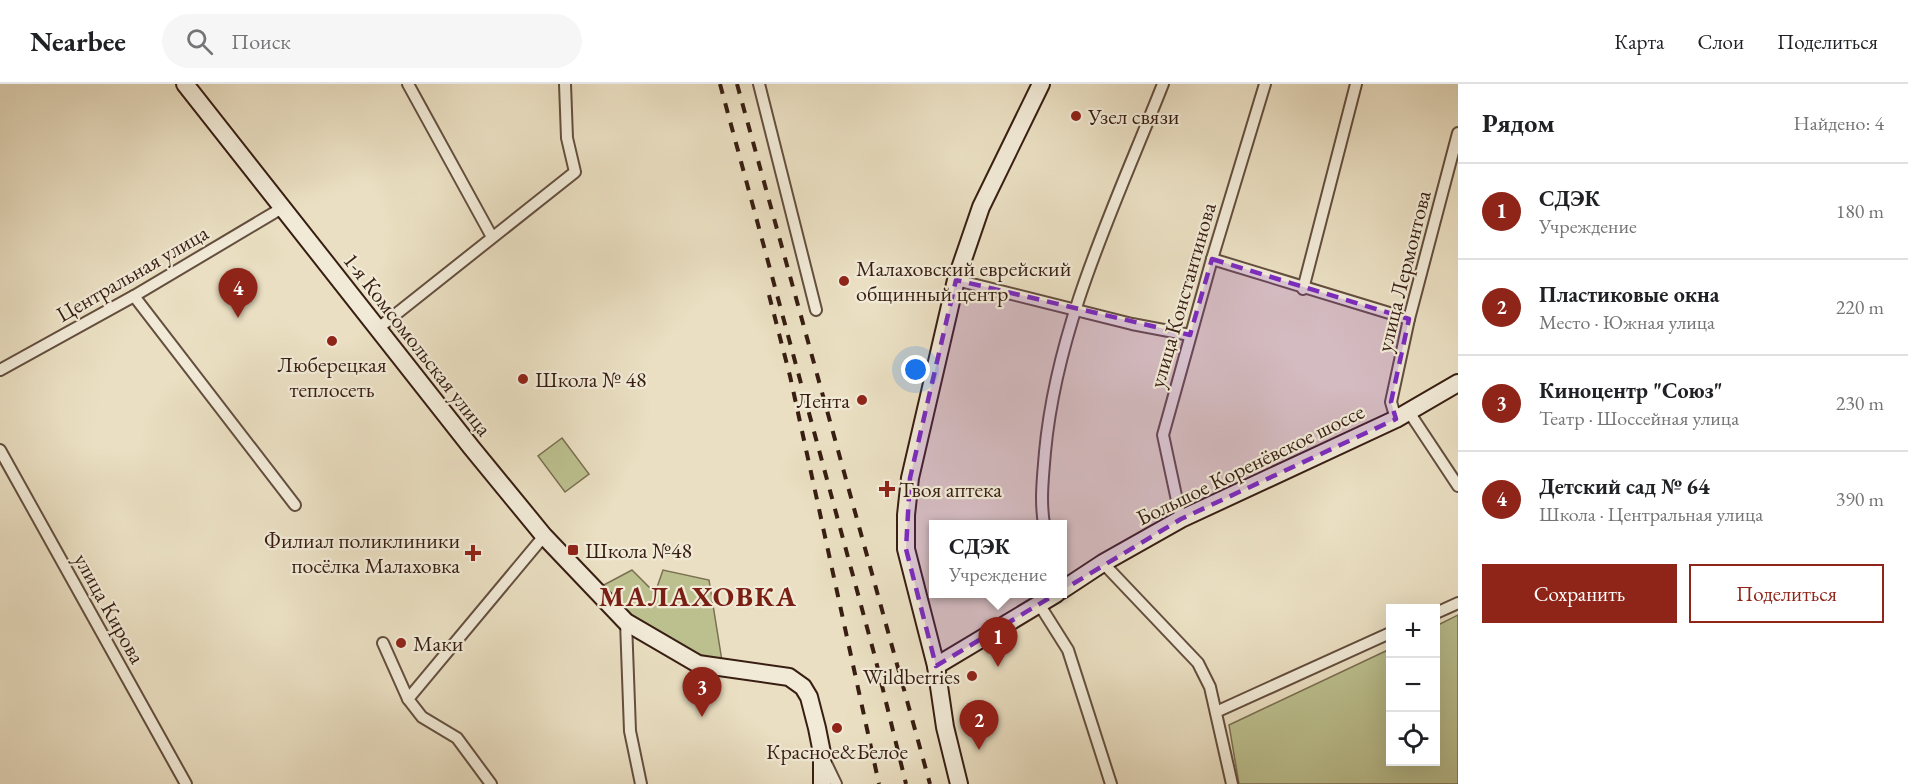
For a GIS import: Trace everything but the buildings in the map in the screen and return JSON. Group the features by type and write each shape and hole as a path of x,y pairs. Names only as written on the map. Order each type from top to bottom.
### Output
{"main road":[{"name":"1-я Комсомольская улица","path":"186,84 376,330 544,536 626,622 698,664 778,675 797,681 809,696 822,753 822,784"},
{"path":"959,784 945,726 936,666 906,549 906,515 910,478 956,280 981,207 1041,84"},
{"name":"Большое Коренёвское шоссе","path":"1067,587 1103,563 1181,519 1403,416 1458,383"},
{"path":"936,666 1049,598"}],"street":[{"path":"408,84 492,237"},
{"path":"376,330 575,172 567,138 565,84"},
{"path":"759,84 816,310"},
{"path":"1043,520 1040,502 1049,408 1075,309 1163,84"},
{"name":"улица Константинова","path":"1181,519 1163,435 1212,259 1265,84"},
{"path":"1303,289 1356,84"},
{"name":"улица Лермонтова","path":"1403,416 1391,402 1409,319 1458,133"},
{"name":"Центральная улица","path":"0,370 134,296 282,208"},
{"path":"1212,259 1303,289 1409,319"},
{"path":"956,280 1132,324 1190,335"},
{"path":"134,296 295,505"},
{"path":"1403,416 1458,486"},
{"name":"улица Кирова","path":"0,450 186,784"},
{"path":"408,699 544,536"},
{"path":"1103,563 1198,663 1210,687 1232,784"},
{"path":"1440,611 1458,603"},
{"path":"1039,604 1068,650 1111,784"},
{"path":"626,622 630,731 641,784"},
{"path":"1216,712 1386,635"},
{"path":"383,644 408,699 422,717 457,738 491,784"},
{"path":"822,753 836,784"}],"highlighted area":[{"path":"1212,259 1409,319 1391,402 1396,419 1181,519 936,666 906,549 910,478 956,280 1190,335"}],"green space":[{"path":"562,438 589,474 565,492 538,456"},
{"path":"632,570 655,593 663,570 709,580 722,661 703,656 655,634 600,587"},
{"path":"1458,615 1458,784 1239,784 1229,725 1386,651 1386,766 1440,766 1440,624"}],"railway":[{"path":"720,84 875,657 906,784"},
{"path":"737,84 930,784"},
{"path":"769,295 790,376 879,784"}],"place":[{"name":"Узел связи","path":"1076,116"},
{"name":"Малаховский еврейский общинный центр","path":"844,281"},
{"name":"Детский сад № 64","path":"238,318"},
{"name":"Люберецкая теплосеть","path":"332,341"},
{"name":"Школа № 48","path":"523,379"},
{"name":"Лента","path":"862,400"},
{"name":"Твоя аптека","path":"887,489"},
{"name":"Школа №48","path":"573,550"},
{"name":"Филиал поликлиники посёлка Малаховка","path":"473,553"},
{"name":"Маки","path":"401,643"},
{"name":"СДЭК","path":"998,667"},
{"name":"Wildberries","path":"972,676"},
{"name":"Киноцентр \"Союз\"","path":"702,717"},
{"name":"Красное&Белое","path":"837,728"},
{"name":"Пластиковые окна","path":"979,750"}],"district":[{"name":"МАЛАХОВКА","path":"698,596"}]}
